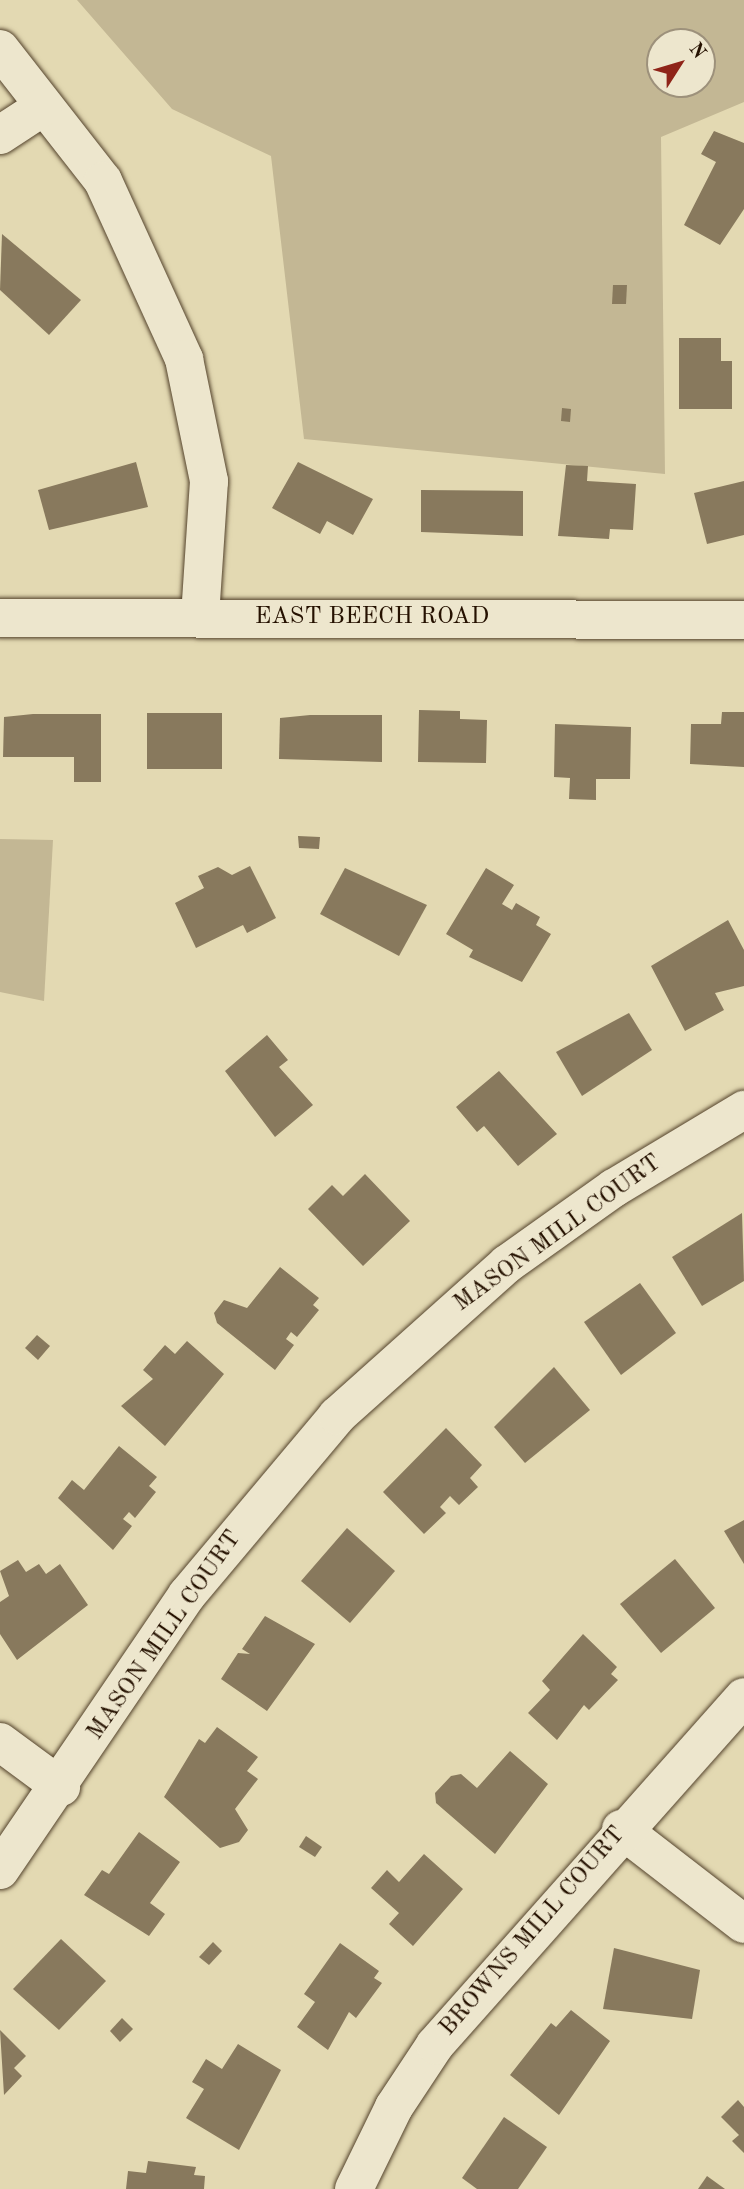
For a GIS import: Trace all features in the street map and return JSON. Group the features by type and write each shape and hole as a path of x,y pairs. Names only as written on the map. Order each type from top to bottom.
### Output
{"street":[{"path":"0,49 103,181 184,359 209,481 200,616"},
{"path":"0,135 43,107"},
{"name":"EAST BEECH ROAD","path":"0,618 200,616 744,620"},
{"name":"MASON MILL COURT","path":"0,1870 61,1787 187,1595 337,1416 507,1264 614,1188 744,1110"},
{"name":"BROWNS MILL COURT","path":"354,2189 394,2107 435,2045 621,1829 744,1697"},
{"path":"0,1742 61,1787"},
{"path":"621,1829 744,1924"}],"shaded area":[{"path":"77,0 744,0 744,102 661,137 665,474 304,439 271,156 172,109"},
{"path":"0,839 53,840 44,1001 0,992"}],"building":[{"path":"714,131 744,143 744,209 720,245 684,225 716,162 701,154"},
{"path":"2,234 81,300 49,335 0,290"},
{"path":"613,285 627,285 626,304 612,304"},
{"path":"679,338 721,338 721,361 732,361 732,409 679,409"},
{"path":"562,408 571,409 570,422 561,421"},
{"path":"136,462 148,507 49,530 38,490"},
{"path":"298,462 373,499 353,535 327,521 320,534 272,508"},
{"path":"566,465 588,466 587,481 636,484 633,530 610,529 609,539 558,536"},
{"path":"744,481 744,535 707,544 694,493"},
{"path":"421,490 523,491 523,536 421,532"},
{"path":"419,710 460,711 460,719 487,720 486,763 418,762"},
{"path":"722,712 744,712 744,767 690,764 691,724 721,724"},
{"path":"147,713 222,713 222,769 147,769"},
{"path":"33,714 101,714 101,782 74,782 74,757 3,757 4,717"},
{"path":"310,715 382,715 382,762 279,759 280,718"},
{"path":"555,724 631,727 630,779 596,779 596,800 569,799 570,778 554,777"},
{"path":"298,836 320,837 319,849 299,848"},
{"path":"250,866 276,918 247,933 243,925 196,948 175,903 204,888 198,876 218,867 232,875"},
{"path":"345,868 427,905 399,956 320,914"},
{"path":"486,868 514,885 502,904 512,910 516,903 540,917 536,925 551,934 522,982 469,957 473,950 446,934"},
{"path":"728,920 744,950 744,986 715,993 724,1010 685,1031 651,966"},
{"path":"629,1013 652,1050 582,1096 556,1052"},
{"path":"267,1035 288,1060 279,1067 313,1105 275,1137 225,1071"},
{"path":"499,1071 557,1134 518,1166 484,1126 477,1132 456,1107"},
{"path":"365,1174 410,1221 363,1266 308,1209 332,1185 343,1196"},
{"path":"742,1213 744,1281 702,1306 672,1257"},
{"path":"280,1267 319,1298 313,1305 319,1310 297,1337 291,1332 286,1339 294,1345 275,1370 217,1323 214,1313 224,1300 247,1308"},
{"path":"640,1283 676,1333 621,1375 584,1322"},
{"path":"37,1335 50,1346 38,1360 25,1348"},
{"path":"187,1341 224,1374 165,1446 121,1406 153,1379 143,1370 165,1345 175,1354"},
{"path":"554,1367 590,1410 525,1463 494,1427"},
{"path":"446,1428 482,1465 470,1478 478,1487 459,1505 450,1496 440,1507 446,1513 424,1534 383,1492"},
{"path":"119,1446 157,1477 149,1486 156,1492 135,1518 129,1512 123,1519 132,1526 113,1550 58,1498 72,1480 84,1490"},
{"path":"744,1520 744,1564 724,1531"},
{"path":"347,1528 395,1571 350,1623 301,1581"},
{"path":"675,1559 715,1608 661,1653 620,1604"},
{"path":"18,1560 26,1572 39,1564 46,1574 60,1564 88,1605 17,1660 0,1634 0,1602 9,1596 0,1571"},
{"path":"265,1616 315,1644 267,1711 221,1679 238,1653 250,1654 242,1649"},
{"path":"583,1634 617,1667 611,1674 618,1680 589,1710 584,1705 557,1740 528,1713 550,1690 542,1681"},
{"path":"217,1727 258,1757 247,1771 258,1779 235,1809 248,1830 239,1842 220,1848 164,1797 199,1739 205,1743"},
{"path":"510,1751 548,1784 495,1854 436,1803 435,1793 451,1776 461,1774 477,1788"},
{"path":"139,1832 180,1862 150,1903 165,1914 149,1936 84,1895 102,1870 109,1874"},
{"path":"306,1836 322,1847 315,1857 299,1847"},
{"path":"424,1854 463,1889 413,1946 389,1924 399,1913 371,1888 387,1870 399,1882"},
{"path":"61,1939 106,1981 59,2030 13,1989"},
{"path":"213,1942 222,1951 209,1965 199,1957"},
{"path":"340,1943 379,1971 374,1978 382,1983 356,2018 349,2012 328,2050 297,2027 315,2002 304,1994"},
{"path":"614,1948 700,1970 692,2019 603,2009"},
{"path":"571,2010 610,2041 559,2115 510,2075 551,2023 556,2027"},
{"path":"122,2018 133,2029 120,2042 110,2031"},
{"path":"0,2030 26,2056 14,2068 22,2076 4,2095"},
{"path":"238,2044 281,2070 239,2150 186,2118 204,2089 192,2082 206,2059 222,2069"},
{"path":"738,2100 744,2107 744,2153 732,2141 739,2135 721,2117"},
{"path":"504,2117 547,2147 518,2189 477,2189 462,2178"},
{"path":"148,2161 196,2167 194,2175 205,2176 204,2189 126,2189 128,2171 146,2173"},
{"path":"707,2176 725,2189 698,2189"}]}
